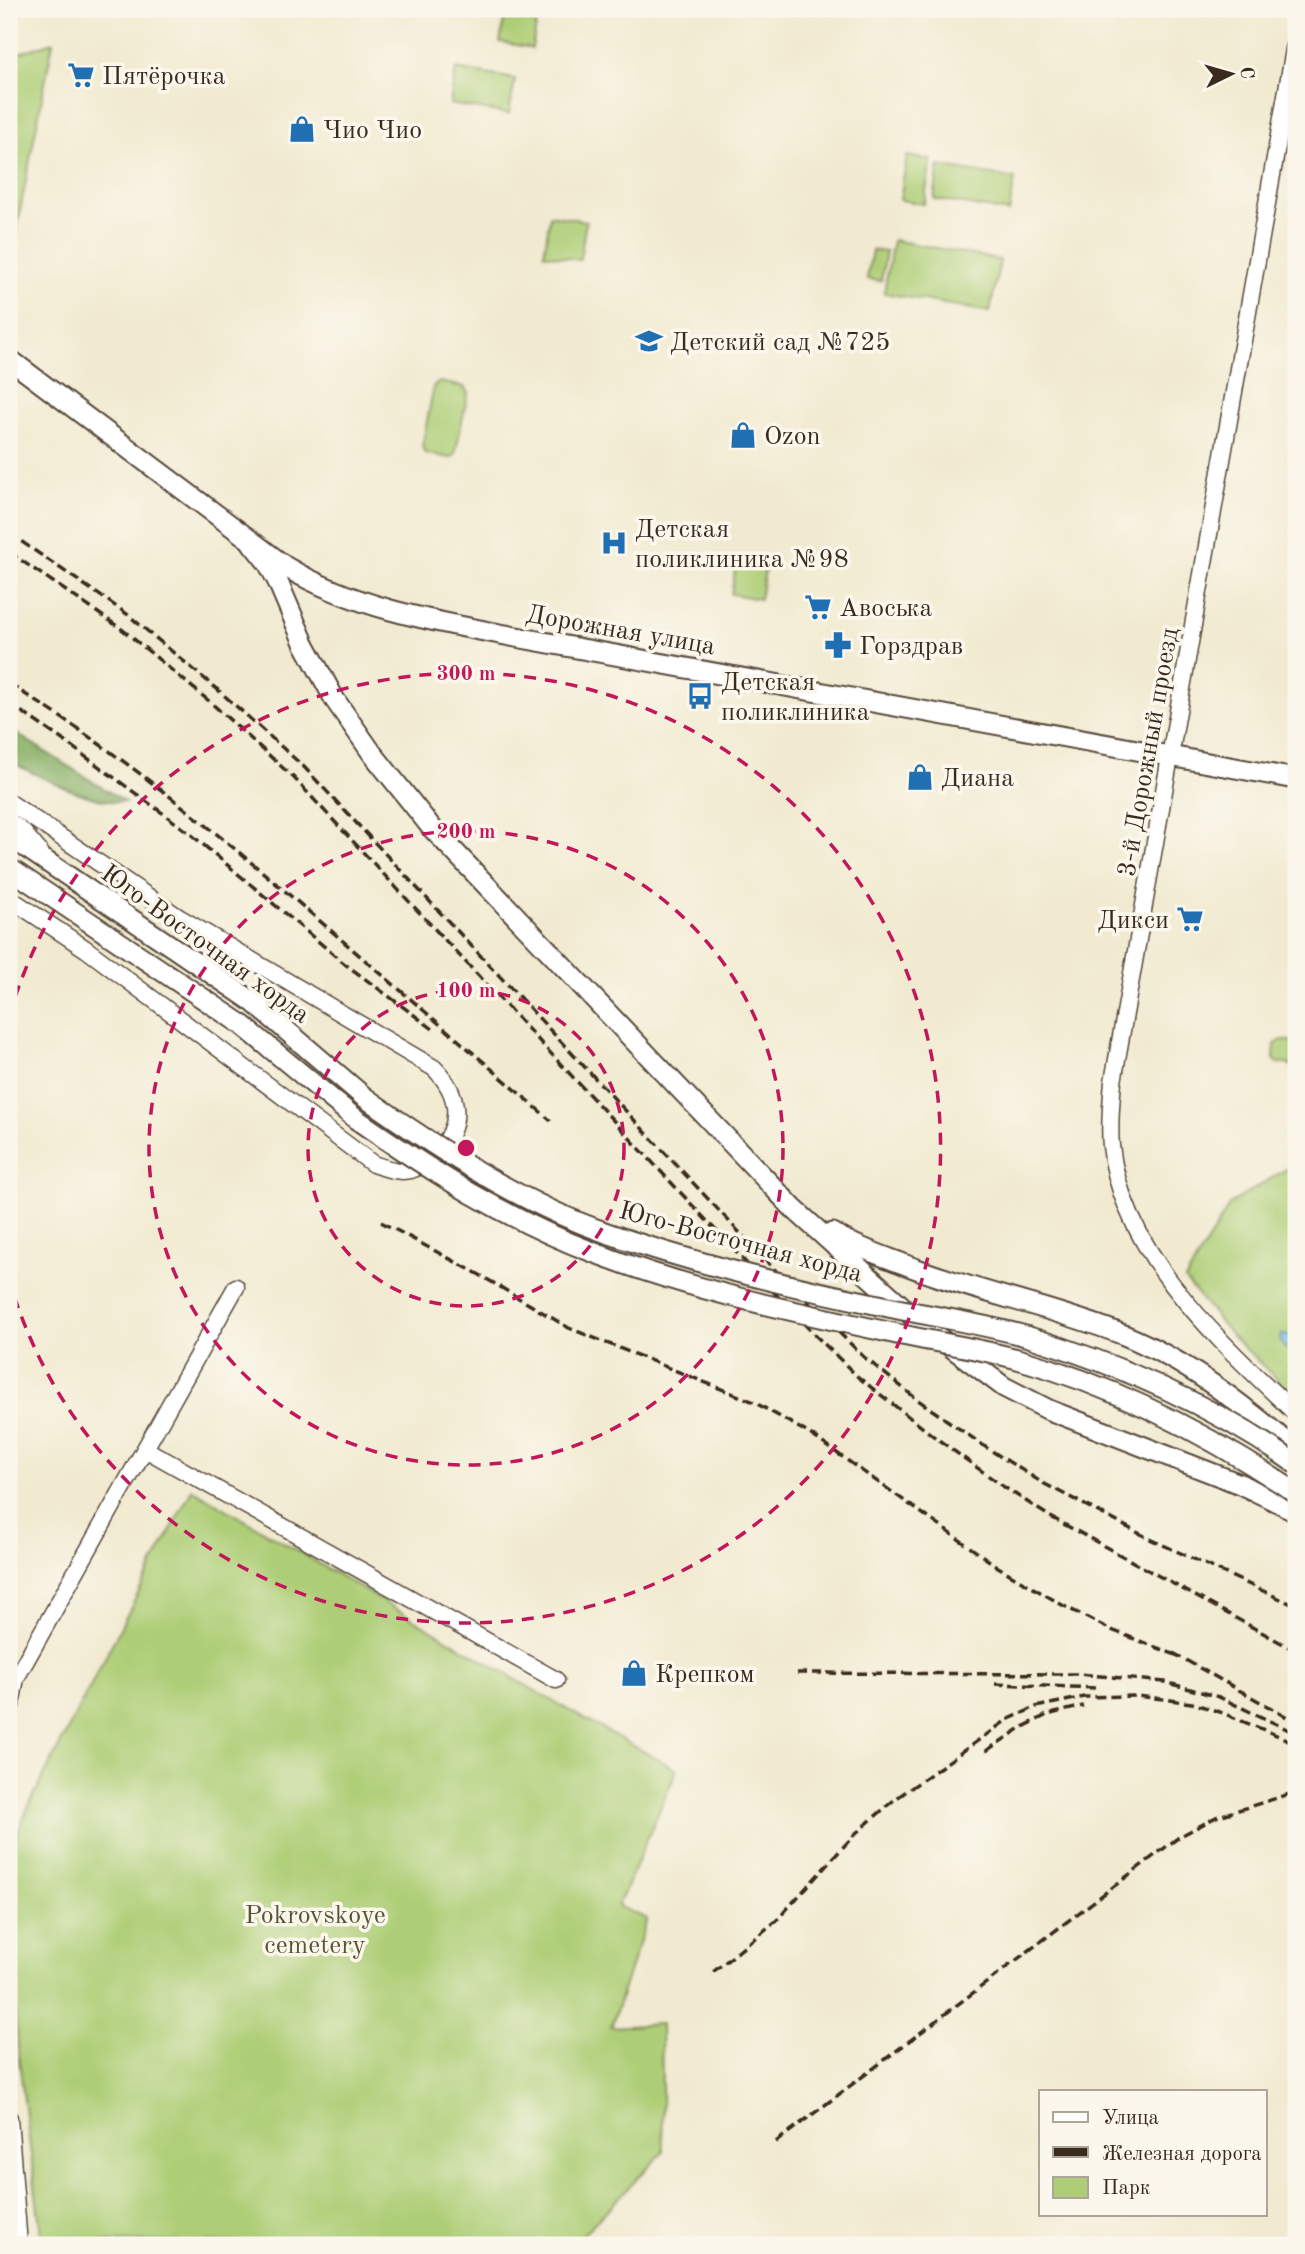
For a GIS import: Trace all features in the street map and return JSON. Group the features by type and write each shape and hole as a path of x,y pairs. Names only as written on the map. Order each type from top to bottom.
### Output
{"main road":[{"name":"Дорожная улица","path":"9,359 286,568 309,581 362,602 413,617 1296,779"},
{"path":"252,543 268,563 304,643 335,700 372,753 431,827 793,1208 926,1328 1004,1387 1049,1410 1240,1484 1296,1511"},
{"path":"286,568 283,583 288,605"},
{"path":"288,605 290,591 297,583 309,581"},
{"name":"Юго-Восточная хорда","path":"9,836 252,1001 363,1096 414,1132 500,1184 604,1232 693,1261 798,1288 1027,1337 1114,1366 1202,1406 1264,1441 1296,1464"},
{"name":"Юго-Восточная хорда","path":"9,870 241,1024 356,1119 450,1182 550,1234 597,1254 794,1312 1020,1360 1104,1388 1188,1426 1296,1493"},
{"path":"793,1208 847,1242 886,1258 1051,1311 1135,1341 1167,1356 1208,1381 1296,1450"}],"street":[{"name":"3-й Дорожный проезд","path":"1296,38 1113,1082 1111,1145 1115,1171 1127,1210 1143,1244 1157,1265 1240,1360 1296,1414"},
{"path":"9,802 180,918 434,1068 449,1086 453,1097 455,1118 450,1139 433,1158 412,1170 373,1164 86,949 9,898"},
{"path":"9,821 22,831 50,864"},
{"path":"9,1716 16,1678 236,1287"},
{"path":"145,1449 556,1680"},
{"path":"9,2118 19,2245"}],"green space":[{"path":"506,9 539,9 532,48 500,42"},
{"path":"53,42 9,267 9,53 22,52"},
{"path":"456,69 515,79 509,114 450,104"},
{"path":"907,156 931,160 924,204 900,200"},
{"path":"939,166 1015,179 1009,212 934,199"},
{"path":"550,215 586,221 580,260 544,254"},
{"path":"893,240 1000,260 990,312 884,293"},
{"path":"872,250 886,252 881,281 867,279"},
{"path":"440,382 464,387 468,393 455,455 450,458 425,453 422,447 434,385"},
{"path":"736,565 765,570 760,599 731,594"},
{"path":"9,729 125,802 81,794 9,761"},
{"path":"1282,1040 1296,1042 1296,1066 1278,1063 1274,1059 1275,1044"},
{"path":"1296,1163 1296,1398 1231,1335 1185,1280 1230,1204"},
{"name":"Pokrovskoye cemetery","path":"192,1489 556,1703 677,1770 618,1906 647,1919 611,2027 661,2024 663,2152 575,2243 42,2242 18,2052 9,1915 9,1852 30,1803"}],"water":[{"path":"1281,1334 1296,1339 1296,1356 1284,1347 1280,1340"}],"railway":[{"path":"9,533 127,614 217,689 304,767 769,1264 864,1357 918,1400 1041,1482 1150,1539 1296,1606"},
{"path":"9,552 123,630 209,701 293,777 763,1281 858,1377 936,1438 1049,1516 1296,1651"},
{"path":"9,684 103,747 193,815 551,1121"},
{"path":"9,703 187,831 345,964 433,1029"},
{"path":"381,1222 480,1275 569,1328 754,1402 810,1434 998,1567 1109,1629 1181,1657"},
{"path":"1173,1653 1296,1722"},
{"path":"797,1673 1079,1674 1165,1682 1219,1697 1293,1732"},
{"path":"995,1684 1097,1688"},
{"path":"713,1972 776,1921 855,1834 894,1800 1007,1720 1036,1707 1084,1697 1137,1696 1192,1703 1296,1743"},
{"path":"986,1751 1047,1715 1083,1706"},
{"path":"776,2142 1179,1837 1216,1817 1296,1792"}],"place":[{"name":"Пятёрочка","path":"81,75"},
{"name":"Чио Чио","path":"302,129"},
{"name":"Детский сад №725","path":"649,341"},
{"name":"Ozon","path":"743,435"},
{"name":"Детская поликлиника №98","path":"614,543"},
{"name":"Авоська","path":"818,607"},
{"name":"Горздрав","path":"838,645"},
{"name":"Детская поликлиника","path":"700,696"},
{"name":"Диана","path":"920,777"},
{"name":"Дикси","path":"1190,919"},
{"name":"Крепком","path":"634,1673"}]}
